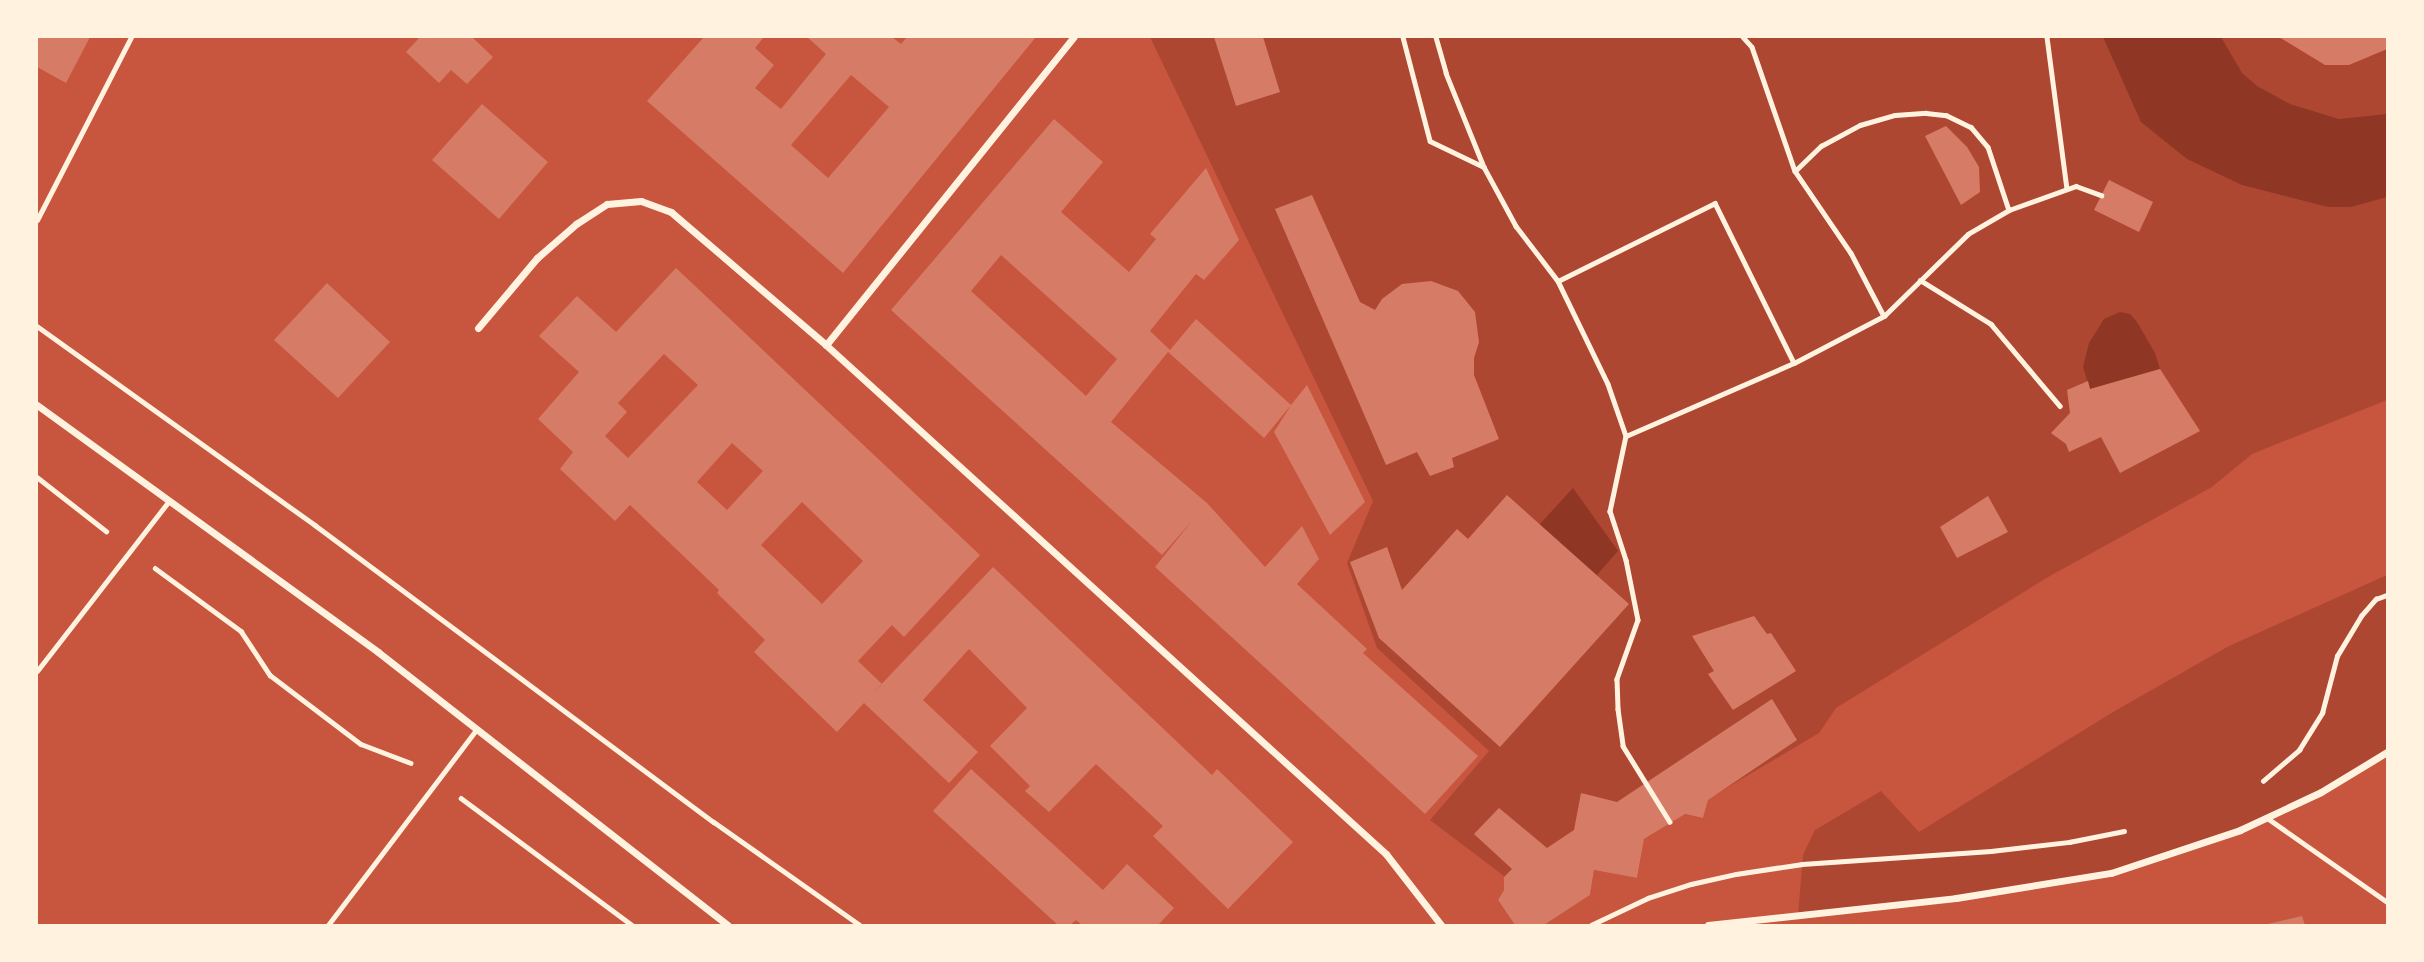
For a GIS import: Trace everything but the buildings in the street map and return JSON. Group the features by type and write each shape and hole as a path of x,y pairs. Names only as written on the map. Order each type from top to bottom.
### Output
{"street":[{"path":"826,345 1074,37"},
{"path":"478,328 537,258 576,224 607,204 641,201 671,212 826,345 1386,853 1441,925"},
{"path":"37,405 378,652 728,925"},
{"path":"1708,925 2048,886 2111,873 2168,857 2267,818 2321,792 2387,752"}],"lane":[{"path":"37,220 131,37"},
{"path":"37,671 168,502"},
{"path":"328,925 476,730"},
{"path":"2267,818 2387,902"}],"path":[{"path":"1404,37 1430,141 1484,167"},
{"path":"1436,37 1446,73 1484,167 1516,226 1558,281 1608,384 1626,436 1610,511 1626,560 1639,620 1616,678 1618,709 1623,746 1670,822"},
{"path":"1743,37 1752,47 1795,171 1851,253 1884,316"},
{"path":"2047,37 2067,188"},
{"path":"1795,171 1821,146 1860,125 1895,116 1926,113 1946,115 1971,127 1988,147 2009,210"},
{"path":"1626,436 1794,363 1884,316 1968,234 2009,210 2067,188 2084,187 2101,195"},
{"path":"1558,281 1715,203 1794,363"},
{"path":"1920,280 1991,324 2060,406"},
{"path":"37,326 315,525 714,822 860,925"},
{"path":"37,477 241,631 270,675 361,744 412,763 632,925"},
{"path":"2255,787 2299,750 2322,713 2337,656 2361,616 2376,599 2387,595"},
{"path":"1591,925 1648,898 1691,884 1736,874 1802,864 2069,842 2134,828"}],"shaded area":[{"path":"1150,37 2387,37 2387,400 2252,454 2212,487 2048,577 1836,708 1819,733 1708,799 1703,818 1684,814 1644,839 1637,878 1594,870 1590,895 1544,925 1515,925 1498,900 1504,890 1504,876 1430,820 1489,751 1377,648 1347,563 1373,501"},
{"path":"2103,37 2221,37 2242,73 2257,86 2290,104 2339,119 2387,114 2387,197 2351,207 2328,207 2242,185 2187,159 2141,122"},
{"path":"2120,312 2130,314 2137,322 2155,353 2160,369 2090,389 2083,367 2089,343 2104,319"},
{"path":"1573,488 1618,551 1596,576 1539,525"},
{"path":"2387,575 2387,750 2321,791 2240,829 2110,871 2049,885 1798,915 1803,855 1815,830 1881,791 1919,832 2113,712 2229,646"}]}
